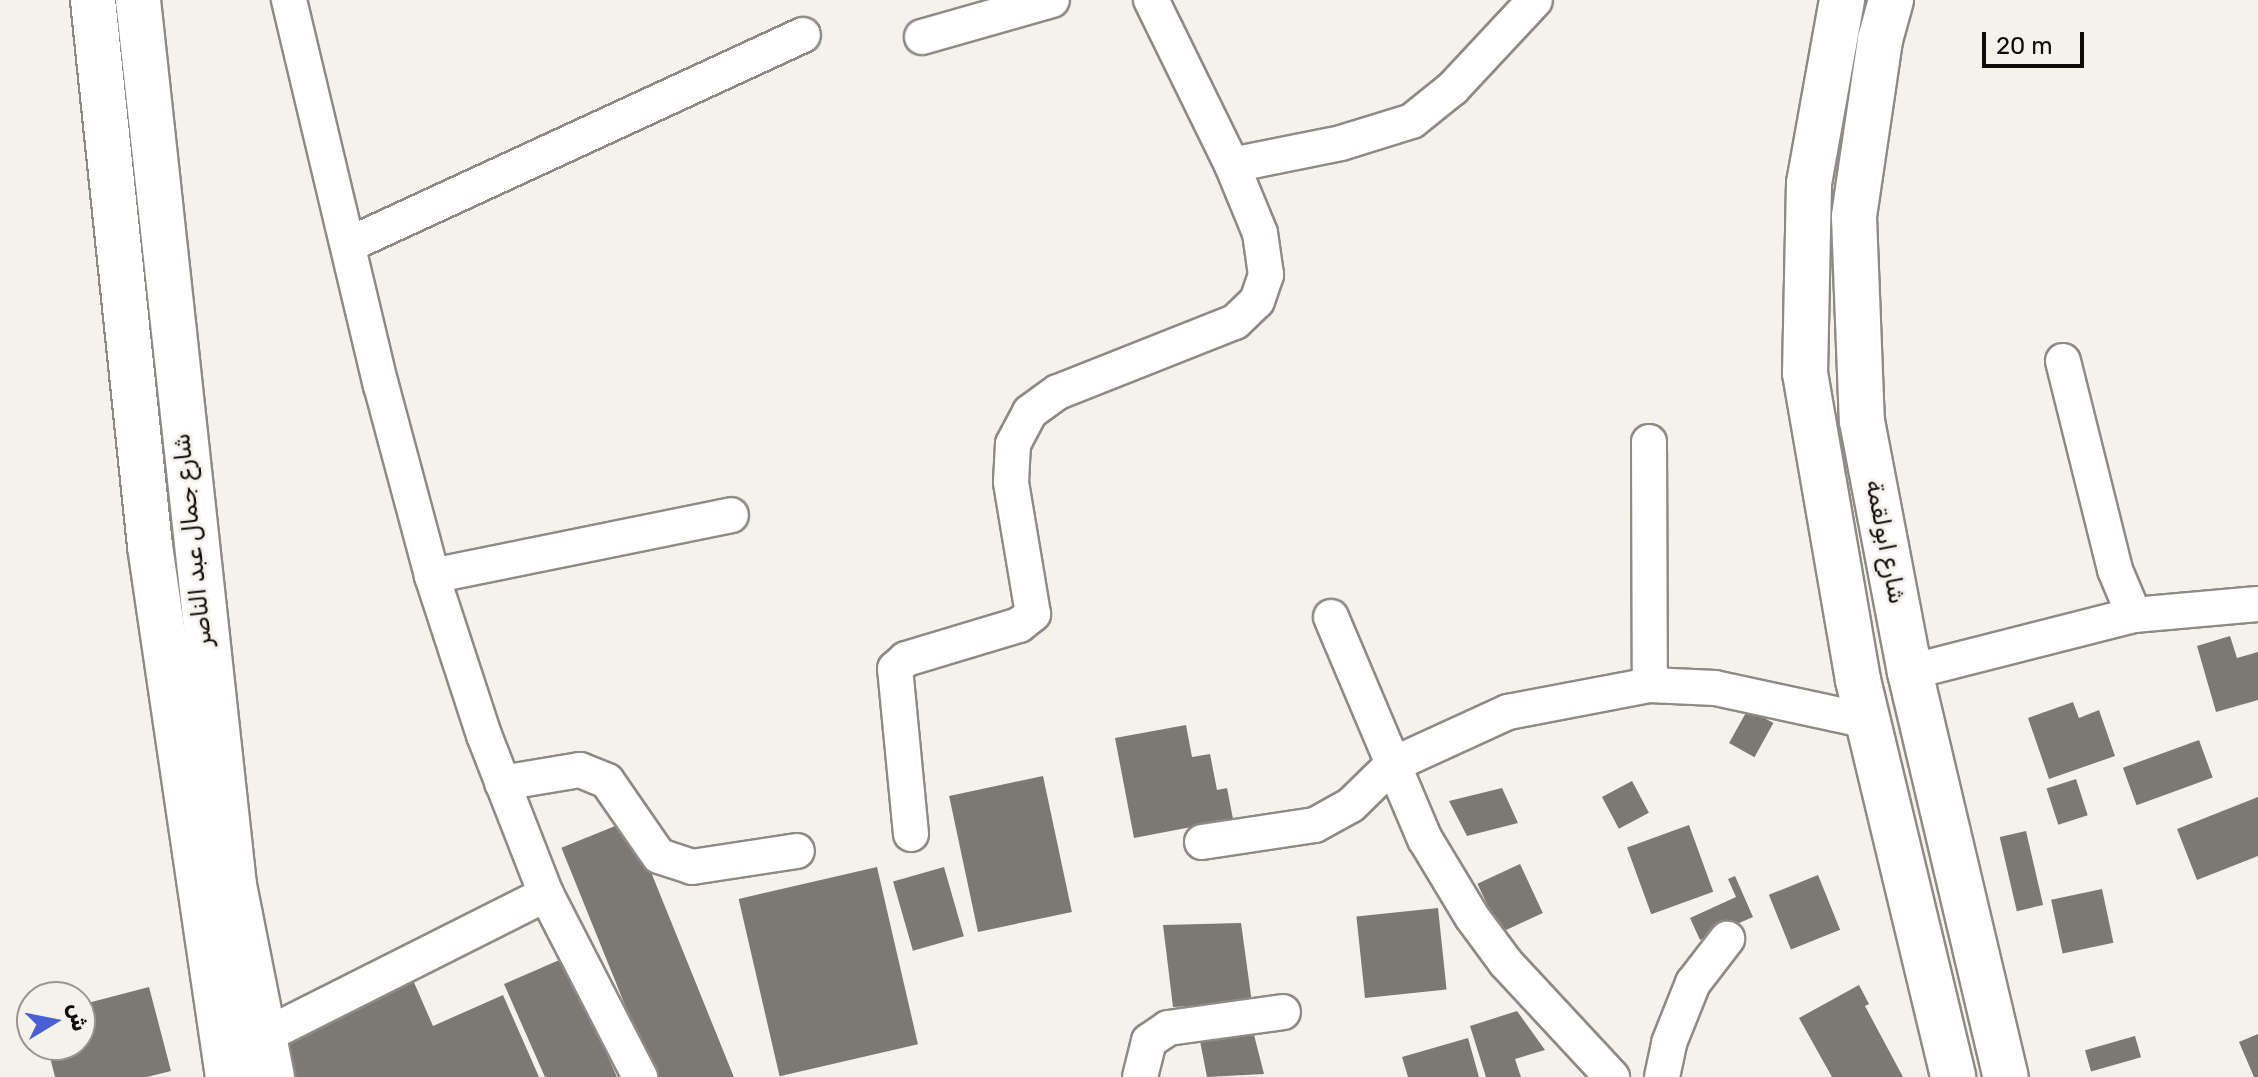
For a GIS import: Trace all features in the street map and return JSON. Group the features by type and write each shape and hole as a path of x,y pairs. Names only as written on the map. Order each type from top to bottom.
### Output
{"street":[{"name":"شارع جمال عبد الناصر","path":"93,0 150,546 224,1076"},
{"name":"شارع جمال عبد الناصر","path":"138,0 234,885 268,1057"},
{"path":"289,0 432,576 502,783 546,894 640,1077"},
{"path":"922,37 1052,0"},
{"path":"911,834 895,669 906,659 1019,625 1033,614 1011,482 1013,444 1030,412 1058,392 1235,322 1257,301 1266,275 1260,233 1232,165 1151,0"},
{"path":"1232,165 1341,143 1412,121 1453,88 1535,0"},
{"name":"شارع ابولقمة","path":"1842,0 1809,183 1805,373 1868,721 1953,1077"},
{"name":"شارع ابولقمة","path":"1891,0 1880,40 1854,217 1862,421 1910,672 2006,1077"},
{"path":"348,245 803,35"},
{"path":"2063,361 2115,570 2134,615"},
{"path":"1649,442 1650,685"},
{"path":"432,576 731,515"},
{"path":"1910,672 2134,615 2258,604"},
{"path":"1331,617 1425,839 1472,917 1506,963 1612,1077"},
{"path":"1202,842 1315,825 1351,805 1392,765 1508,712 1650,685 1715,688 1868,721"},
{"path":"502,783 580,770 607,781 659,856 692,867 797,851"},
{"path":"268,1057 546,894"},
{"path":"1662,1077 1669,1043 1693,983 1727,939"},
{"path":"1140,1077 1149,1041 1168,1028 1283,1012"}],"building":[{"path":"2230,636 2237,658 2258,652 2258,700 2216,712 2197,646"},
{"path":"2073,702 2079,718 2099,710 2115,756 2049,779 2028,718"},
{"path":"1748,709 1773,723 1754,757 1729,743"},
{"path":"1186,725 1192,757 1210,754 1217,790 1227,788 1233,819 1134,838 1115,738"},
{"path":"2199,740 2213,778 2137,805 2123,768"},
{"path":"1043,776 1072,912 978,932 949,796"},
{"path":"2076,779 2088,815 2058,825 2047,789"},
{"path":"1632,781 1649,813 1619,829 1602,797"},
{"path":"1502,788 1518,823 1467,836 1449,801"},
{"path":"2258,797 2258,856 2197,880 2177,829"},
{"path":"630,820 734,1077 654,1077 561,848"},
{"path":"1689,825 1713,892 1651,914 1627,848"},
{"path":"2026,831 2043,905 2017,911 2000,837"},
{"path":"1520,864 1543,913 1500,933 1477,884"},
{"path":"877,867 918,1044 780,1076 739,899"},
{"path":"944,867 964,936 913,951 893,882"},
{"path":"1818,875 1840,930 1791,950 1769,895"},
{"path":"1735,876 1753,917 1700,940 1690,918 1736,897 1728,879"},
{"path":"2102,889 2113,943 2063,954 2051,900"},
{"path":"1438,908 1447,990 1365,998 1356,917"},
{"path":"1241,923 1252,1003 1173,1007 1163,925"},
{"path":"564,958 617,1077 545,1077 504,984"},
{"path":"409,971 433,1026 503,995 539,1077 290,1077 277,1043"},
{"path":"1859,985 1869,1004 1865,1006 1903,1077 1832,1077 1799,1018"},
{"path":"149,987 171,1071 147,1077 55,1077 51,1061 96,1061 96,1001"},
{"path":"1517,1011 1545,1050 1515,1059 1521,1077 1486,1077 1470,1026"},
{"path":"1252,1027 1264,1074 1207,1077 1200,1041"},
{"path":"2258,1034 2258,1077 2254,1077 2239,1042"},
{"path":"2135,1036 2141,1057 2091,1071 2085,1050"},
{"path":"1468,1038 1479,1077 1408,1077 1402,1057"}]}
